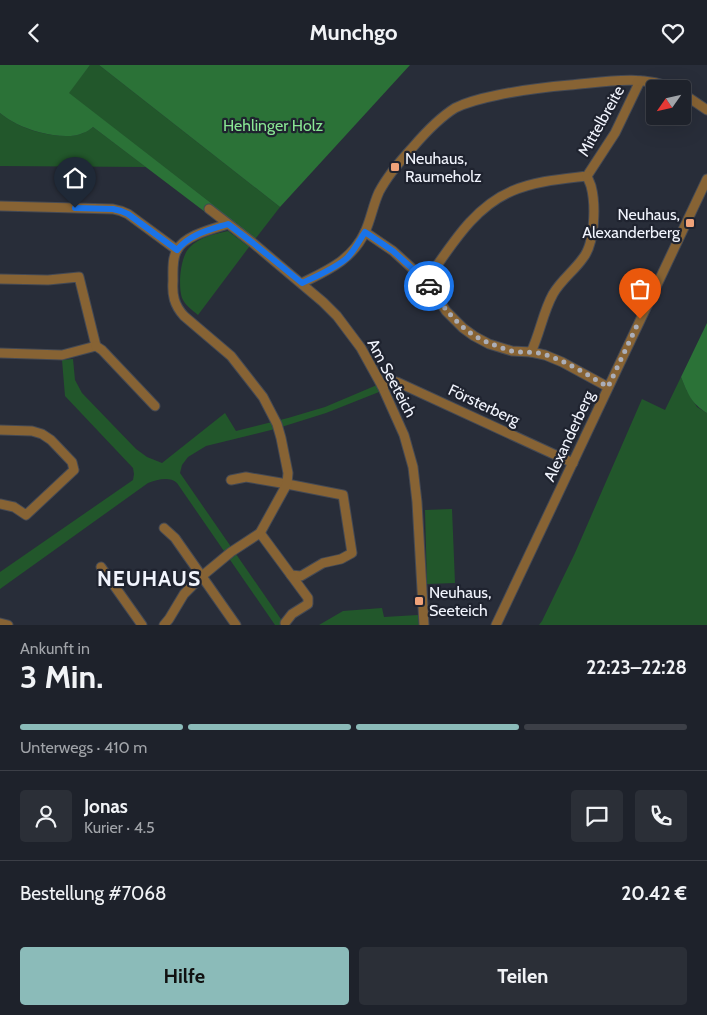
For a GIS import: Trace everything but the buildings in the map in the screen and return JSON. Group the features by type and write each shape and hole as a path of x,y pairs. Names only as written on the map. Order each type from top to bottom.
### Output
{"street":[{"name":"Mittelbreite","path":"426,281 457,236 494,201 526,186 587,175 615,133 640,81"},
{"path":"302,283 333,268 348,257 365,232 379,193 392,171 420,139 455,109 474,100 521,90 606,82 646,81"},
{"path":"691,99 707,110"},
{"name":"Mittelbreite","path":"531,352 538,337 548,304 560,283 582,259 592,239 593,203 587,175"},
{"name":"Alexanderberg","path":"496,625 707,179"},
{"path":"0,206 121,211 128,214 177,250"},
{"name":"Am Seeteich","path":"209,209 323,302 361,348 382,385 404,435 413,467 417,502 424,625"},
{"path":"164,625 184,594 202,576 260,533 287,484 288,473 281,438 274,418 263,397 231,356 184,316 175,303 172,289 174,259 177,250 191,237 228,224"},
{"path":"365,232 393,251 426,281 446,311 463,329 489,344 512,351 545,355 608,387"},
{"path":"0,279 48,280 79,277 96,346 155,406"},
{"path":"0,353 62,355 96,346"},
{"name":"Försterberg","path":"382,385 397,381 574,463"},
{"path":"0,430 32,431 42,434 51,440 72,462 74,470 26,515 14,507 0,504"},
{"path":"231,480 246,477 343,495 352,553 341,559 323,563 301,576 292,575"},
{"path":"164,528 175,538 236,625"},
{"path":"260,533 308,598 308,604 292,615 285,623"},
{"path":"101,567 142,625"},
{"path":"0,623 8,625"}],"green space":[{"path":"0,65 90,65 69,93 256,238 249,247 93,127 86,132 76,135 50,135 17,124 0,113"},
{"path":"90,65 99,65 280,207 256,238 68,93"},
{"name":"Hehlinger Holz","path":"99,65 410,65 280,207"},
{"path":"0,113 23,127 49,135 76,135 84,133 93,127 146,167 0,166"},
{"path":"228,231 249,247 198,315 182,298 180,280 184,258 189,248 197,241"},
{"path":"707,323 707,413 697,406 691,398 681,377"},
{"path":"73,359 75,380 82,393 136,449 147,457 162,463 225,413 236,431 325,407 377,385 379,392 326,413 275,429 206,446 188,457 182,465 180,473 285,625 275,625 177,483 167,479 148,483 0,589 0,572 133,480 133,468 65,396 62,360"},
{"path":"681,377 697,407 707,413 707,625 539,625 575,553 642,399 665,410"},
{"path":"452,509 455,583 427,584 425,510"},
{"path":"382,608 384,617 418,615 419,625 319,625 343,611"}],"way so far":[{"path":"429,286 446,311 463,329 474,336 489,344 512,351 545,355 608,387 640,319"}],"place":[{"name":"Neuhaus, Raumeholz","path":"395,167"},
{"name":"Neuhaus, Alexanderberg","path":"690,223"},
{"name":"Neuhaus, Seeteich","path":"419,601"}],"district":[{"name":"NEUHAUS","path":"149,578"}],"route":[{"path":"75,208 121,211 128,214 177,250 191,237 228,224 302,283 333,268 348,257 365,232 393,251 429,286"}]}
